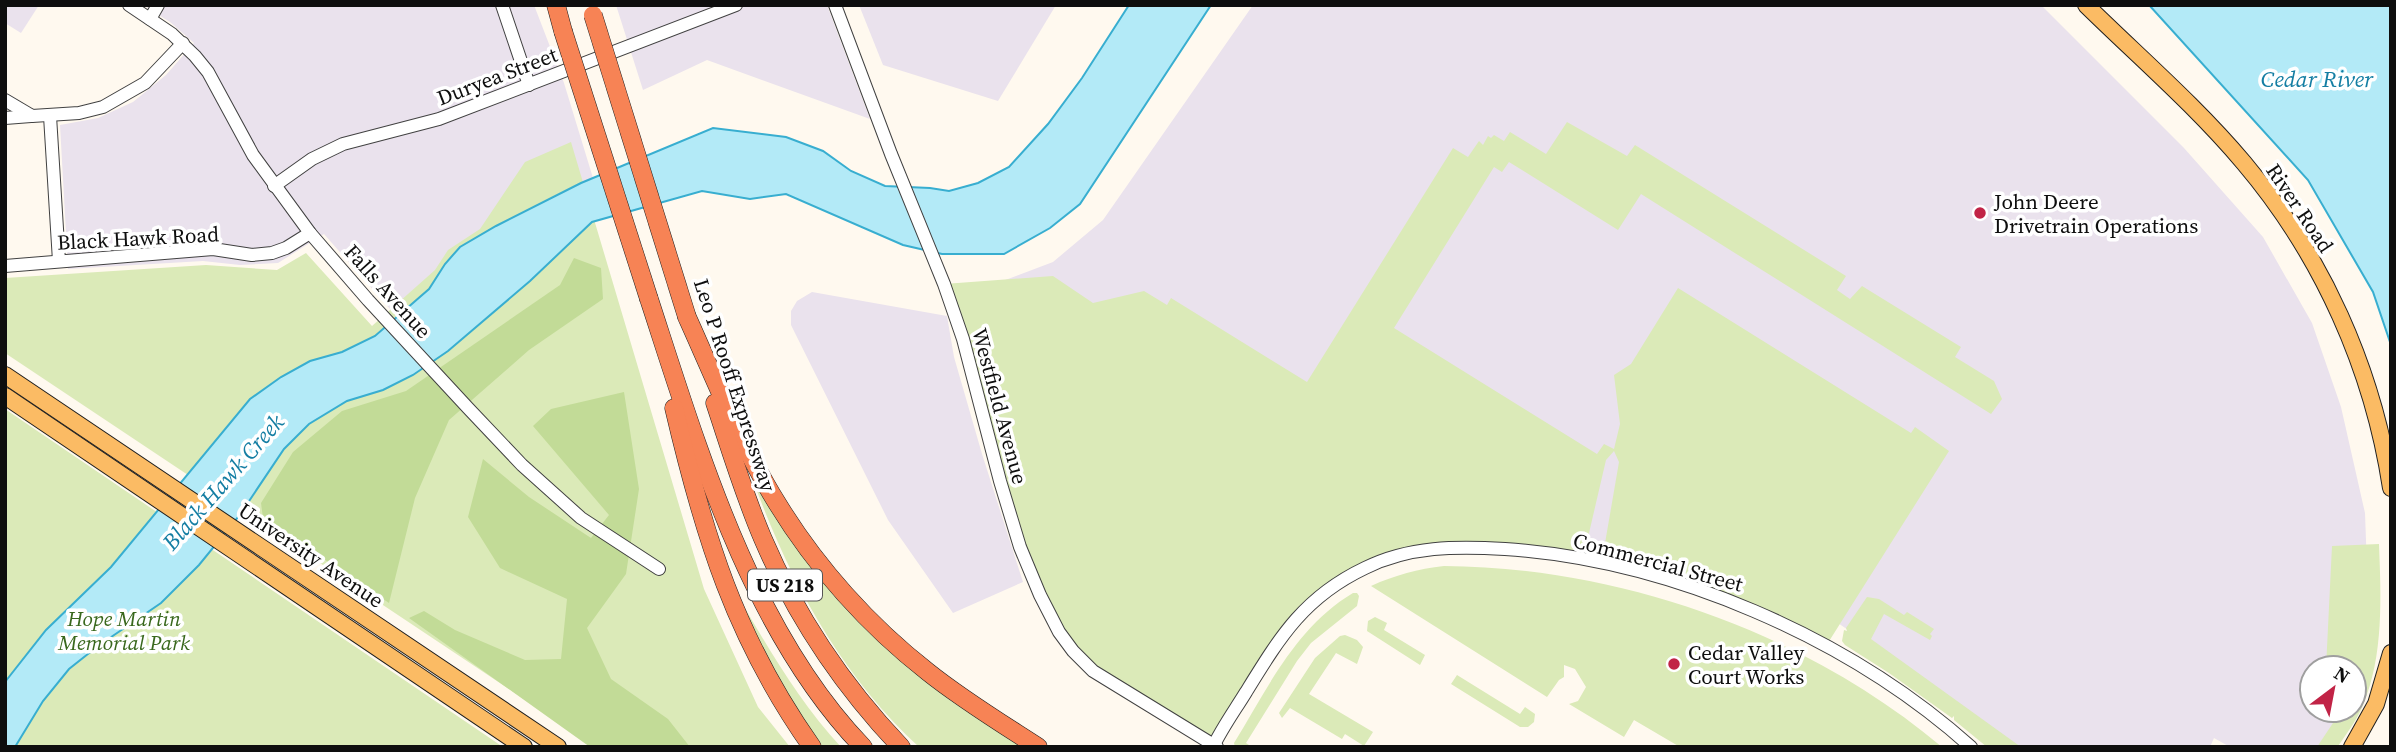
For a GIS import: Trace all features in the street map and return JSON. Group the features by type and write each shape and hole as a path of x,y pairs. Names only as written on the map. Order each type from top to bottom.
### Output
{"highway":[{"path":"556,7 649,299 680,412 700,512 722,579 742,629 770,682 812,747"},
{"name":"Leo P Rooff Expressway","path":"591,9 687,317 717,396 761,536 794,603 831,662 857,697 901,747"},
{"path":"717,396 777,503 836,584 927,672 1038,747"},
{"name":"US 218","path":"680,412 752,582 809,679 863,747"}],"main road":[{"name":"River Road","path":"2086,5 2221,138 2265,190 2304,247 2336,307 2362,371 2381,436 2391,488"},
{"name":"University Avenue","path":"5,375 248,561 524,747"},
{"name":"University Avenue","path":"5,396 258,545 558,747"},
{"path":"2352,747 2376,704 2391,653"}],"street":[{"name":"Falls Avenue","path":"129,5 183,43 208,72 253,155 310,233 468,408 522,465 582,518 659,569"},
{"path":"150,19 158,5"},
{"path":"502,5 529,85"},
{"name":"Duryea Street","path":"274,186 312,159 343,144 439,119 736,5"},
{"name":"Westfield Avenue","path":"835,5 944,284 1020,547 1040,595 1059,632 1073,652 1093,671 1213,746"},
{"path":"5,118 50,116 91,110 125,96 145,83 183,43"},
{"path":"5,100 32,116"},
{"path":"50,116 59,261"},
{"name":"Black Hawk Road","path":"5,266 213,249 252,255 272,253 310,233"},
{"name":"Commercial Street","path":"1213,746 1282,635 1299,615 1331,588 1366,567 1390,557 1446,548 1474,547 1574,557 1696,589 1745,606 1826,646 1882,678 1923,707 1971,747"}],"shaded area":[{"path":"5,5 39,5 21,33 5,23"},
{"path":"149,5 534,5 564,83 593,178 581,183 397,317 324,234 278,263 240,265 203,261 68,269 60,125 98,118 133,102 166,75 194,43 170,22 147,8"},
{"path":"616,5 827,5 870,119 707,60 643,90"},
{"path":"859,5 1056,5 998,101 883,65"},
{"path":"1253,5 2041,5 2184,148 2263,237 2312,323 2341,407 2365,513 2368,595 2357,654 2298,654 2298,724 2342,724 2328,747 2230,747 2214,738 2210,747 2010,747 1986,723 1826,615 1701,569 1528,526 963,296 1053,262 1103,220"},
{"path":"812,292 947,316 954,357 1023,582 953,613 888,520 791,325 791,311 797,301"}],"green space":[{"path":"1567,122 1627,156 1635,145 1846,276 1837,290 1850,299 1862,286 1961,347 1955,357 1994,381 2002,399 1991,414 1641,194 1618,230 1509,162 1502,172 1494,167 1394,328 1597,454 1604,444 1614,449 1620,424 1614,375 1631,364 1678,288 1911,433 1915,427 1949,451 1826,646 1786,625 1598,562 1604,549 1619,462 1614,451 1606,460 1586,546 1574,557 1474,547 1390,557 1299,615 1214,744 1093,671 1040,595 944,284 1053,276 1093,303 1144,291 1167,305 1171,298 1307,382 1453,148 1468,157 1479,141 1483,145 1488,136 1491,138 1494,135 1504,141 1510,132 1546,154"},
{"path":"571,142 704,589 758,707 790,747 596,747 5,353 5,278 206,265 277,270 306,253 372,326 435,270 448,250 480,229 525,162"},
{"path":"574,258 601,268 603,299 529,350 449,420 415,498 389,603 263,518 261,503 293,452 342,411 406,391 560,285"},
{"path":"624,392 639,489 626,574 587,628 611,679 668,719 690,747 590,747 409,618 424,611 455,630 525,660 561,659 567,599 500,568 468,517 483,459 529,497 591,538 609,515 533,426 551,409"},
{"name":"Hope Martin Memorial Park","path":"5,409 503,747 5,747"},
{"path":"762,489 877,639 951,701 1021,747 919,747 867,691 823,629 771,527 757,491"},
{"path":"2379,544 2380,626 2375,666 2368,691 2368,654 2327,654 2332,546"},
{"path":"1444,566 1510,569 1577,579 1643,594 1708,614 1772,640 1832,671 1889,707 1942,747 1680,747 1634,720 1624,737 1569,704 1578,701 1586,687 1575,669 1564,665 1564,677 1547,697 1371,586 1407,573"},
{"path":"1353,593 1359,596 1357,606 1311,643 1297,661 1246,743 1252,747 1235,747 1234,743 1284,660 1315,623"},
{"path":"1867,597 1879,599 1904,615 1907,612 1934,629 1930,640 1884,614 1871,639 2021,747 1987,747 1954,720 1954,716 1952,718 1845,645 1842,641 1844,630 1847,631 1846,628"},
{"path":"742,603 800,696 841,747 819,747 772,677"},
{"path":"1375,617 1387,623 1384,630 1425,655 1420,665 1367,631 1368,621"},
{"path":"1345,635 1357,640 1363,647 1357,664 1336,653 1309,694 1373,732 1364,746 1345,734 1342,739 1290,708 1282,718 1279,713 1315,658 1340,636"},
{"path":"1457,675 1520,714 1525,707 1535,714 1534,722 1528,727 1520,727 1451,684"},
{"path":"2332,724 2353,724 2337,747 2317,747"}],"water":[{"name":"Black Hawk Creek","path":"1129,5 1211,5 1080,204 1050,228 1004,254 942,254 903,245 786,194 750,199 702,191 592,222 530,281 448,351 413,375 383,390 347,401 309,424 284,449 239,516 199,565 161,603 69,669 43,701 15,747 5,747 5,682 46,630 111,567 250,399 310,361 342,352 375,336 429,289 460,247 581,183 713,128 786,137 823,151 851,171 885,186 949,191 978,183 1009,167 1048,124 1082,78"},
{"name":"Cedar River","path":"2149,5 2391,5 2391,345 2373,292 2308,180"}],"place":[{"name":"John Deere Drivetrain Operations","path":"1980,213"},
{"name":"Cedar Valley Court Works","path":"1674,664"}]}
